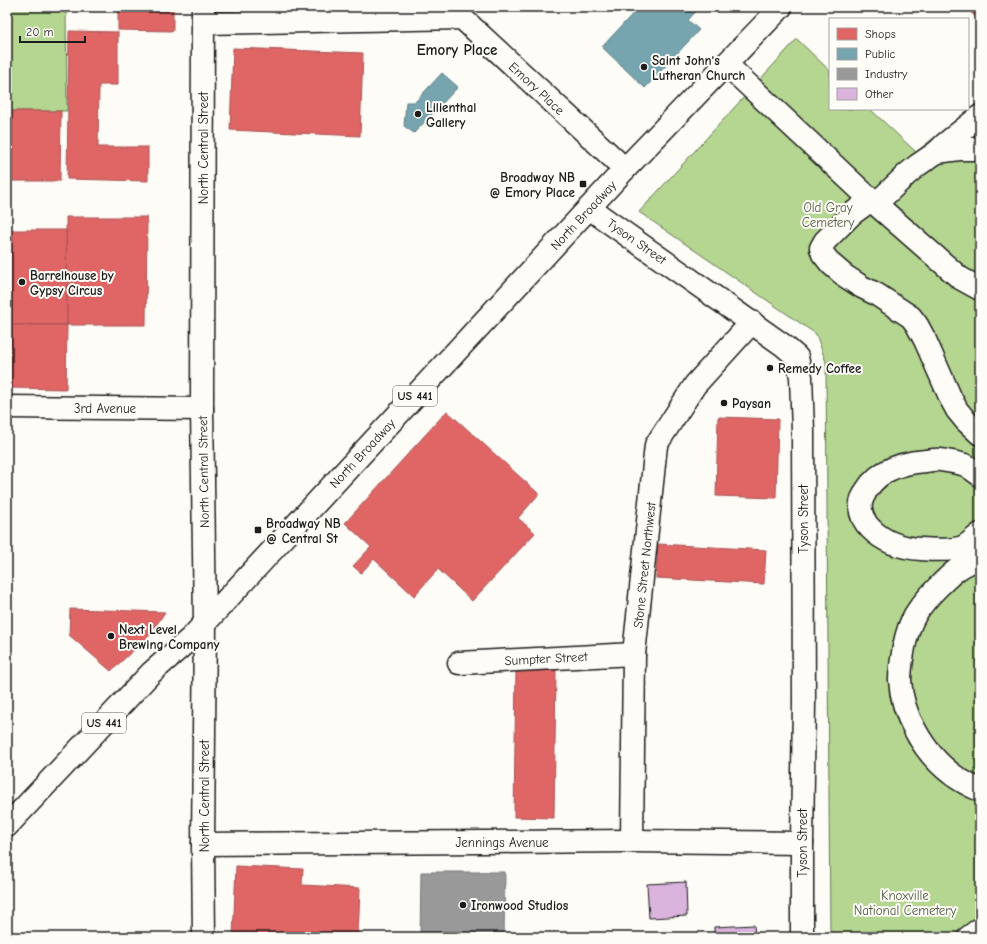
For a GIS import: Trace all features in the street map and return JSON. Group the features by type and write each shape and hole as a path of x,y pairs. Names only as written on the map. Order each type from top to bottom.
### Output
{"street":[{"name":"North Broadway","path":"7,826 151,673 191,638 625,169 781,7"},
{"name":"Emory Place","path":"203,15 466,12 625,169"},
{"name":"North Central Street","path":"203,15 202,408 205,623 203,844 204,937"},
{"path":"726,64 871,200 960,278 980,289"},
{"path":"980,116 937,152 918,165 882,198 871,200 853,213 825,241 821,248 822,254 845,276 876,294 911,318 917,325 957,410 980,434"},
{"path":"937,152 959,149 980,149"},
{"name":"Tyson Street","path":"590,208 752,322 797,357 801,376 803,431 804,703 802,937"},
{"name":"Stone Street Northwest","path":"632,842 634,654 656,445 695,385 752,322"},
{"name":"3rd Avenue","path":"7,407 202,408"},
{"path":"974,550 911,548 898,546 885,540 868,526 862,516 861,504 866,491 875,479 904,464 916,461 940,460 965,465 980,475"},
{"path":"974,550 958,569 923,604 914,616 909,628 901,661 900,681 902,698 907,716 924,746 943,768 958,779 980,790"},
{"name":"Sumpter Street","path":"459,663 634,654"},
{"name":"Jennings Avenue","path":"203,844 632,842 802,843"},
{"path":"969,937 980,929"}],"green space":[{"path":"7,7 66,7 67,111 7,111"},
{"name":"Old Gray Cemetery","path":"797,39 829,70 829,110 871,110 916,152 980,101 980,937 830,937 826,362 816,334 639,212"}],"building: Shops":[{"path":"118,7 173,7 173,31 118,30"},
{"path":"965,7 980,7 980,21"},
{"path":"69,31 118,32 118,85 99,85 98,147 148,147 148,181 67,179"},
{"path":"233,48 363,53 360,136 230,130"},
{"path":"7,111 61,111 60,181 7,181"},
{"path":"66,217 147,217 146,325 67,325"},
{"path":"7,230 66,230 67,325 7,325"},
{"path":"7,325 67,325 66,389 7,388"},
{"path":"447,411 539,494 518,518 535,533 472,601 438,569 414,596 374,559 361,573 353,566 371,547 345,523"},
{"path":"718,417 778,419 776,498 716,496"},
{"path":"658,544 766,550 764,584 656,578"},
{"path":"70,609 165,612 149,636 111,671 69,635"},
{"path":"516,669 556,670 554,818 514,817"},
{"path":"236,866 303,869 302,885 360,888 358,937 233,937"}],"building: Public":[{"name":"Saint John's Lutheran Church","path":"639,7 700,7 688,20 699,30 645,88 602,47"},
{"name":"Lilienthal Gallery","path":"442,73 458,87 414,133 404,126 406,102 415,102"}],"building: Industry":[{"name":"Ironwood Studios","path":"421,872 505,872 504,937 420,937"}],"building: Other":[{"path":"686,882 687,916 649,918 647,884"},
{"path":"754,925 755,937 714,937 714,927"}],"place":[{"name":"Saint John's Lutheran Church","path":"644,67"},
{"name":"Lilienthal Gallery","path":"418,114"},
{"name":"Broadway NB @ Emory Place","path":"583,184"},
{"name":"Barrelhouse by Gypsy Circus","path":"22,282"},
{"name":"Remedy Coffee","path":"770,368"},
{"name":"Paysan","path":"724,403"},
{"name":"Broadway NB @ Central St","path":"258,530"},
{"name":"Next Level Brewing Company","path":"111,636"},
{"name":"Ironwood Studios","path":"463,905"}],"district":[{"name":"Emory Place","path":"457,50"}],"park label":[{"name":"Knoxville National Cemetery","path":"905,902"}]}
